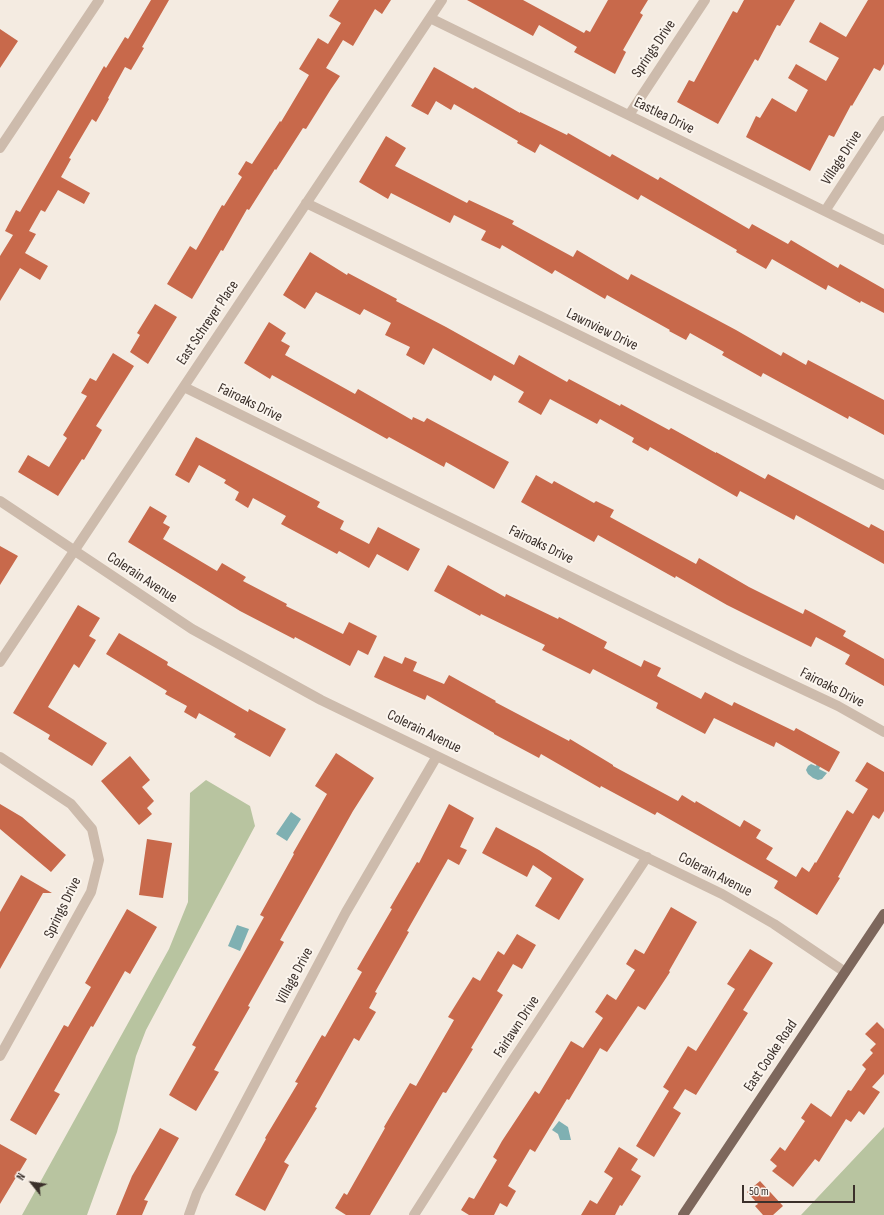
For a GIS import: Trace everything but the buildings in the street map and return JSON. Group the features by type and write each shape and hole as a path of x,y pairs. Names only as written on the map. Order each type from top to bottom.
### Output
{"main road":[{"name":"East Cooke Road","path":"683,1215 884,914"}],"street":[{"path":"0,148 99,0"},
{"name":"East Schreyer Place","path":"0,662 442,0"},
{"name":"Springs Drive","path":"628,115 705,0"},
{"name":"Eastlea Drive","path":"430,18 884,240"},
{"name":"Village Drive","path":"825,211 884,121"},
{"name":"Lawnview Drive","path":"306,203 520,306 884,485"},
{"name":"Fairoaks Drive","path":"184,386 738,659 838,706 884,732"},
{"name":"Colerain Avenue","path":"0,501 192,629 321,700 722,894 774,924 845,972"},
{"name":"Village Drive","path":"188,1215 197,1193 346,912 437,756"},
{"name":"Springs Drive","path":"0,757 71,804 92,829 99,860 91,892 0,1056"},
{"name":"Fairlawn Drive","path":"414,1215 524,1043 647,858"}],"green space":[{"path":"206,780 250,806 255,826 146,1030 136,1056 117,1132 87,1215 22,1215 169,949 188,902 190,793"},
{"path":"884,1127 884,1215 801,1215"}],"water":[{"path":"817,763 821,765 819,769 827,773 822,779 818,780 808,774 806,770 811,764 816,766"},
{"path":"291,812 301,819 287,841 276,834"},
{"path":"237,925 249,929 240,951 228,946"},
{"path":"559,1121 568,1127 571,1140 560,1140 558,1134 552,1130"}]}
